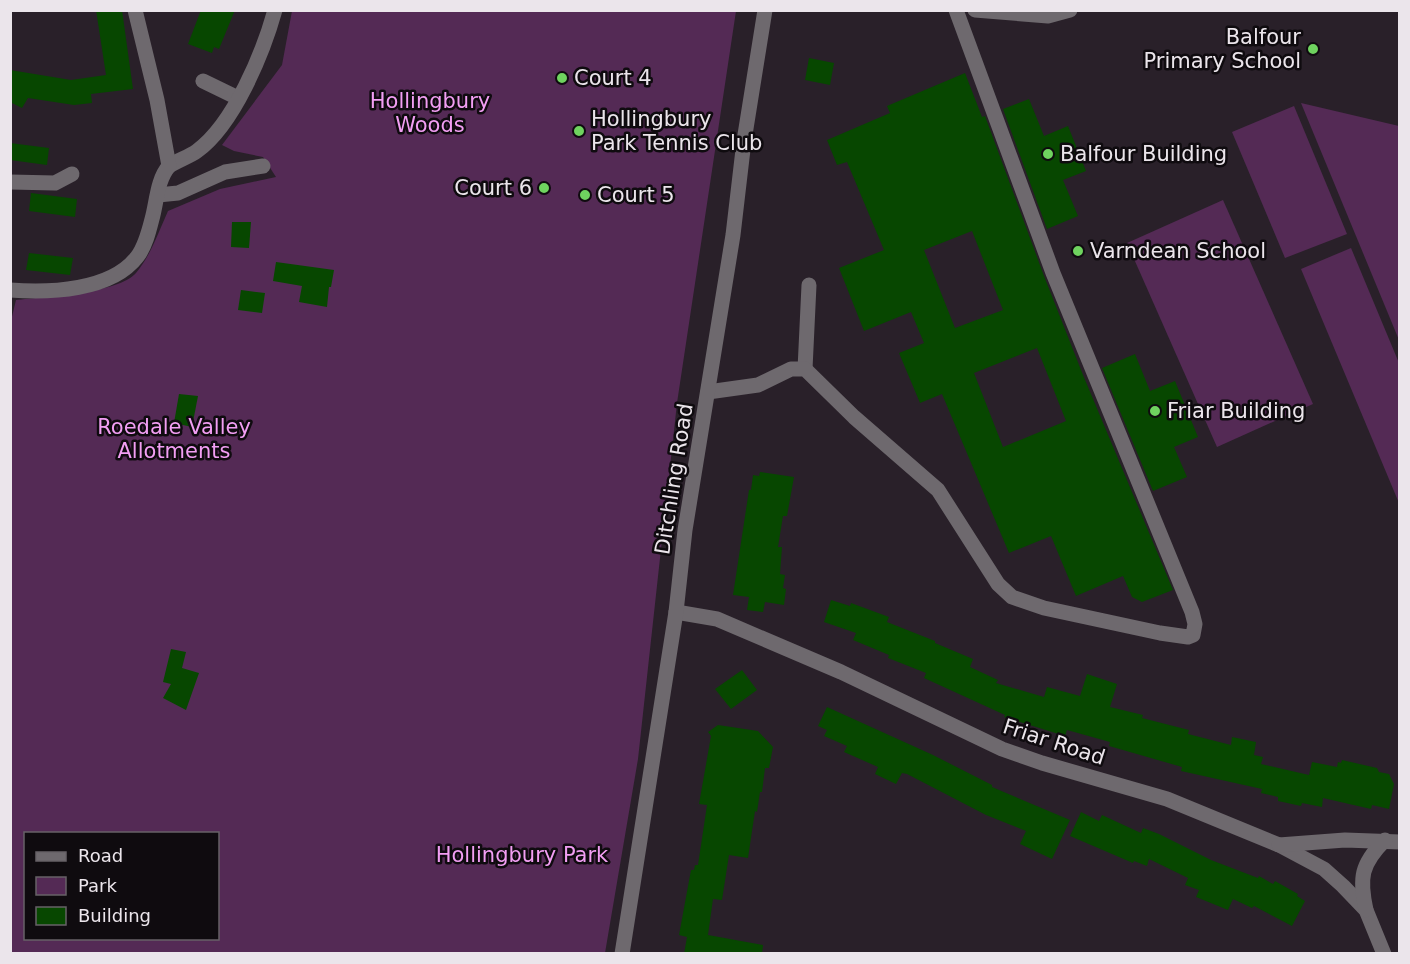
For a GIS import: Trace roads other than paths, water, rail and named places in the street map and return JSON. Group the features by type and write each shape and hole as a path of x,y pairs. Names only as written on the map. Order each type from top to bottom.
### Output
{"street":[{"path":"135,10 157,100 169,166"},
{"path":"10,290 55,291 77,287 98,282 125,268 140,252 149,231 161,178 169,166 197,151 205,144 223,123 263,51 275,10"},
{"name":"Ditchling Road","path":"622,954 765,10"},
{"path":"809,285 805,369 854,417 938,490 998,584 1012,597 1044,608 1149,630 1188,637 1193,635 1195,624 1192,612 1053,273 956,10"},
{"path":"975,10 1048,16 1070,10"},
{"path":"203,81 238,98"},
{"path":"158,195 178,193 225,172 263,166"},
{"path":"10,182 55,183 72,174"},
{"path":"708,392 758,385 784,372 805,369"},
{"name":"Friar Road","path":"675,612 717,619 841,672 1002,749 1167,799 1279,845 1324,869 1366,910 1384,954"},
{"path":"1279,845 1344,840 1392,841"},
{"path":"1366,910 1362,891 1364,871 1370,854 1392,841"}],"place":[{"name":"Balfour Primary School","path":"1313,49"},
{"name":"Court 4","path":"562,78"},
{"name":"Hollingbury Park Tennis Club","path":"579,131"},
{"name":"Balfour Building","path":"1048,154"},
{"name":"Court 6","path":"544,188"},
{"name":"Court 5","path":"585,195"},
{"name":"Varndean School","path":"1078,251"},
{"name":"Friar Building","path":"1155,411"}],"park label":[{"name":"Hollingbury Woods","path":"430,113"},
{"name":"Roedale Valley Allotments","path":"174,439"},
{"name":"Hollingbury Park","path":"522,855"}]}
